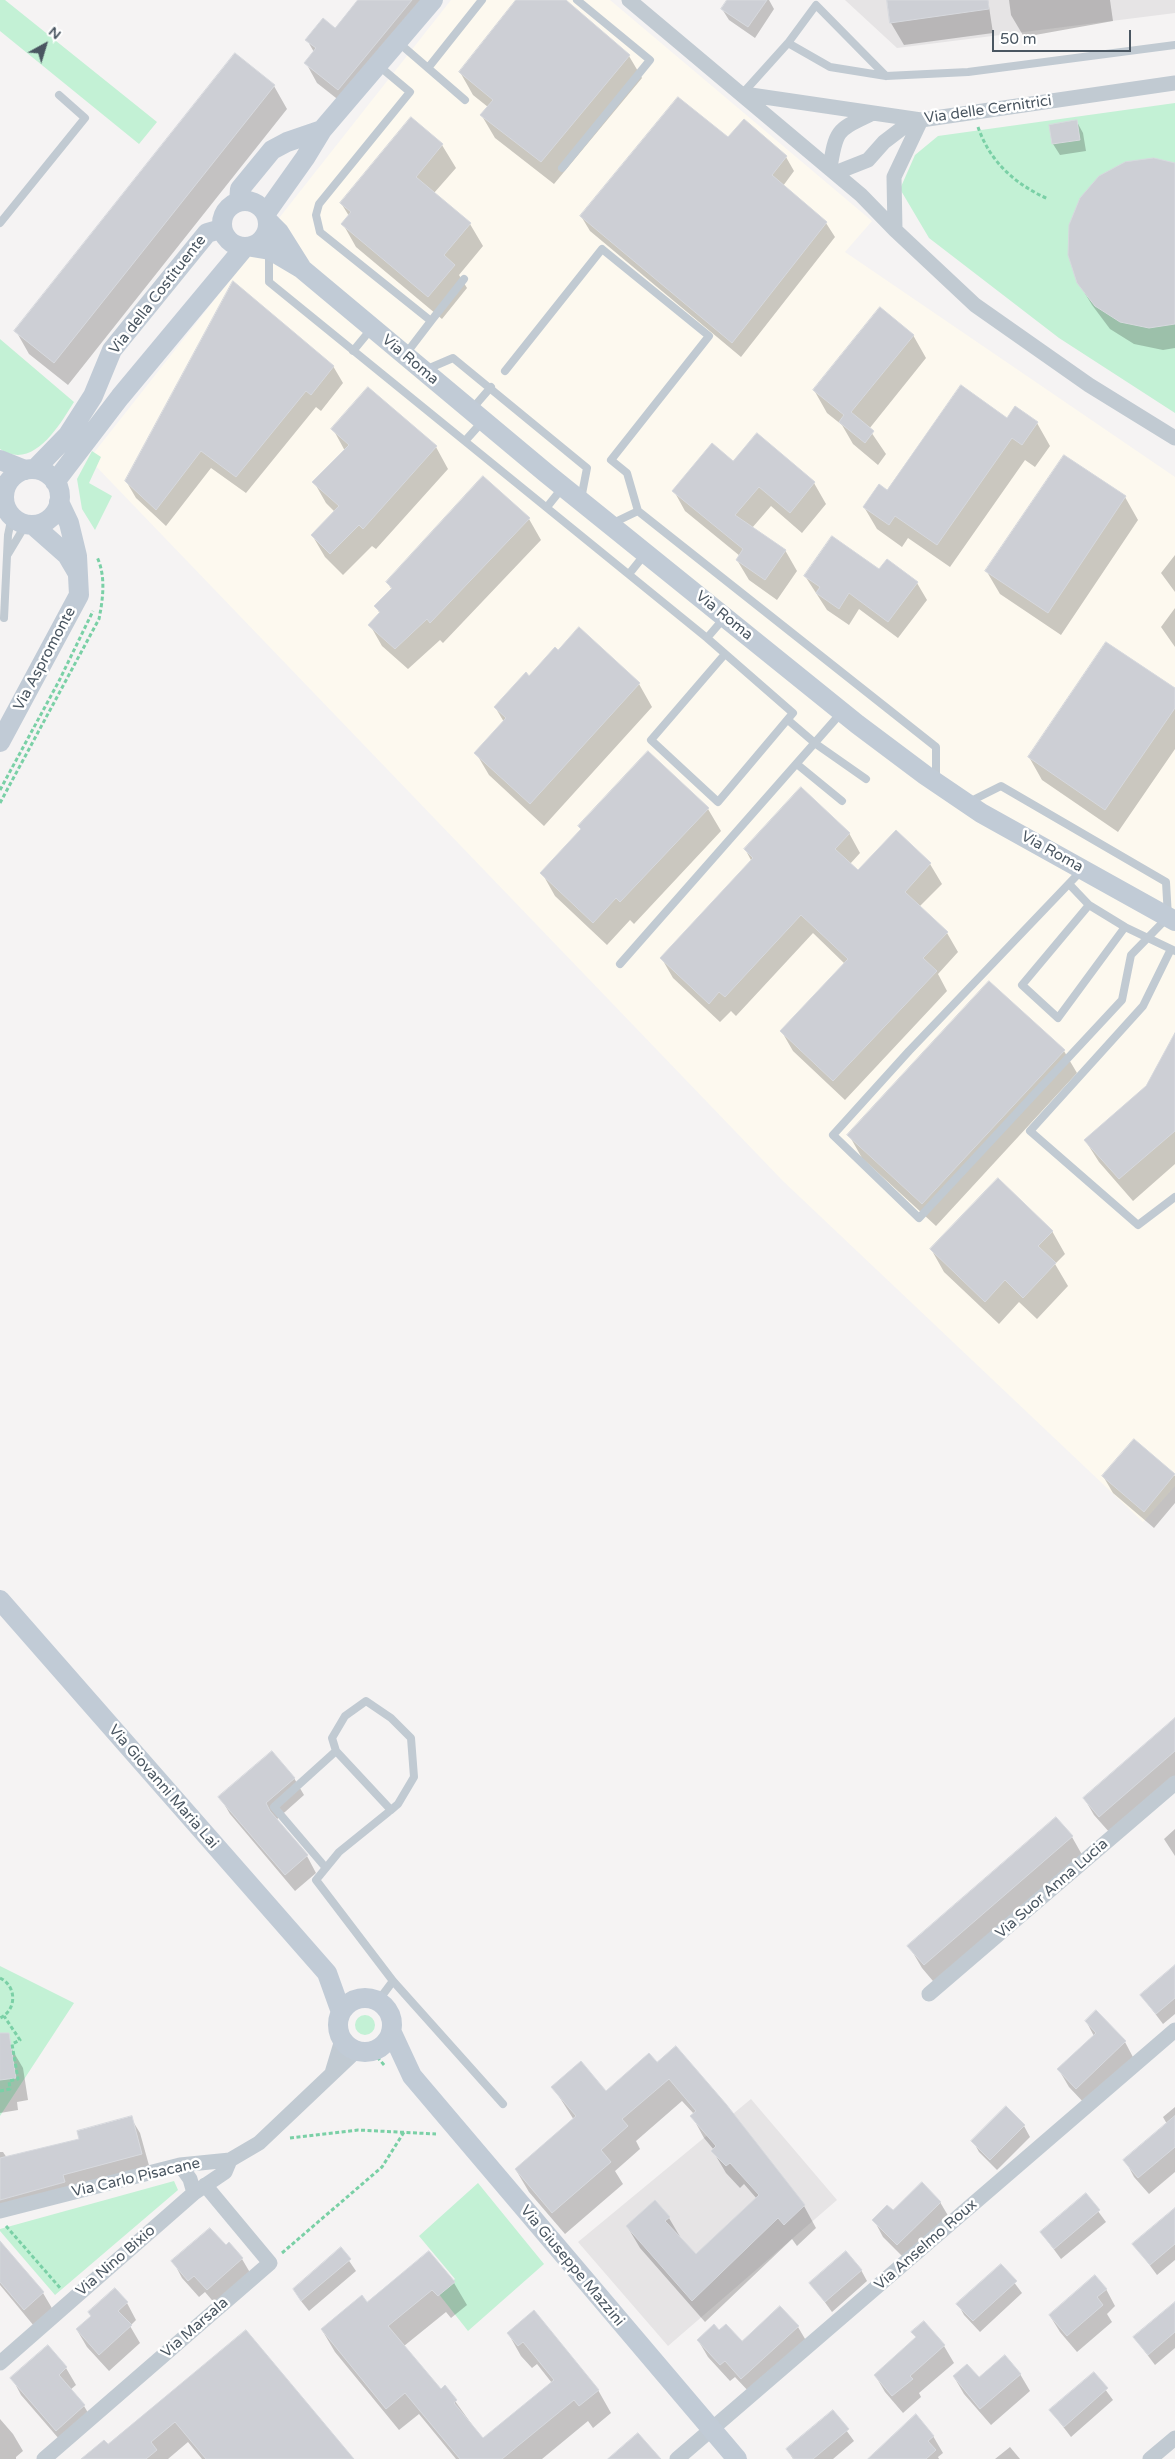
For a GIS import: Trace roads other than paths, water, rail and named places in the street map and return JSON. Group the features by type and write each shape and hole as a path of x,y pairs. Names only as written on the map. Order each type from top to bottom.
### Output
{"main road":[{"path":"56,482 87,438 130,385 265,237 267,217 322,130 432,0"},
{"path":"239,202 240,189 272,150 287,142 322,130"},
{"path":"255,248 229,242 221,228 224,212 230,206 239,202 254,203 267,217"},
{"name":"Via Roma","path":"267,217 279,232 302,269"},
{"name":"Via della Costituente","path":"30,470 68,435 93,396 112,350 207,233 221,228"},
{"name":"Via Roma","path":"255,248 302,269 580,501 842,712 936,782 967,803 1172,919"},
{"path":"104,366 108,376 118,384 130,385"},
{"path":"0,460 50,476 56,482 60,496 59,502 50,518 15,512"},
{"path":"30,470 18,473 8,484 15,512 67,555 78,574"},
{"name":"Via Aspromonte","path":"0,742 79,595 77,556 59,502"},
{"name":"Via Giovanni Maria Lai","path":"0,1600 327,1973 341,2012"},
{"name":"Via Giovanni Maria Lai","path":"327,1973 371,1999"},
{"path":"371,1999 389,2011 392,2018 392,2032 382,2047 358,2047 338,2024 341,2012 350,2002 371,1999"},
{"name":"Via Giuseppe Mazzini","path":"392,2032 408,2071 456,2130 737,2459"},
{"name":"Via Giuseppe Mazzini","path":"358,2047 408,2071"}],"street":[{"path":"629,0 743,93 833,170 974,305 1089,384 1175,438"},
{"name":"Via delle Cernitrici","path":"743,93 921,120 1175,84"},
{"path":"833,170 835,140 842,128 874,113"},
{"path":"833,170 868,160 884,142 906,126 921,120"},
{"path":"895,230 894,177 921,120"},
{"name":"Via Suor Anna Lucia","path":"929,1994 1175,1783"},
{"name":"Via Anselmo Roux","path":"677,2459 1175,2030"},
{"name":"Via Carlo Pisacane","path":"1,2216 180,2165 230,2160 259,2143 358,2047"},
{"name":"Via Nino Bixio","path":"0,2363 199,2189 225,2172 230,2160"},
{"path":"180,2165 199,2189"},
{"name":"Via Marsala","path":"44,2459 270,2263 199,2189"},
{"path":"1150,2459 1175,2438"}],"lane":[{"path":"428,68 482,0"},
{"path":"562,168 650,60 577,0"},
{"path":"743,93 788,43 816,5 886,76"},
{"path":"397,42 465,100"},
{"path":"788,43 830,67 886,76 968,72 1175,44"},
{"path":"378,64 410,92 319,204 316,214 320,232 431,322"},
{"path":"0,223 85,118 58,95"},
{"path":"255,248 269,282 629,574 725,654 794,713 718,802 651,740 725,654"},
{"path":"505,371 602,249 709,336 611,460 627,473 638,511 936,747 936,782"},
{"path":"405,355 464,279"},
{"path":"353,351 372,328"},
{"path":"423,371 453,358 588,468 580,501"},
{"path":"465,441 491,388"},
{"path":"547,507 563,487"},
{"path":"609,524 638,511"},
{"path":"4,618 8,535 15,512"},
{"path":"7,556 15,512"},
{"path":"629,574 646,553"},
{"path":"706,638 725,617"},
{"path":"620,964 798,765 842,712"},
{"path":"788,720 816,744 866,779"},
{"path":"798,765 842,802"},
{"path":"967,803 1001,786 1166,882 1172,919 1131,955 1122,1000 919,1218 833,1135 909,1051 1083,870"},
{"path":"1069,884 1089,905 1125,927 1150,937 1173,950 1143,1006 1030,1131 1138,1225 1175,1197"},
{"path":"1089,905 1022,984 1058,1018 1125,927"},
{"path":"391,1810 336,1751 332,1738 345,1716 366,1701 391,1718 411,1738 414,1778 398,1804 391,1810 339,1852 316,1880 393,1981 503,2104"},
{"path":"326,1868 274,1807 336,1751"},
{"path":"371,1999 393,1981"}]}
